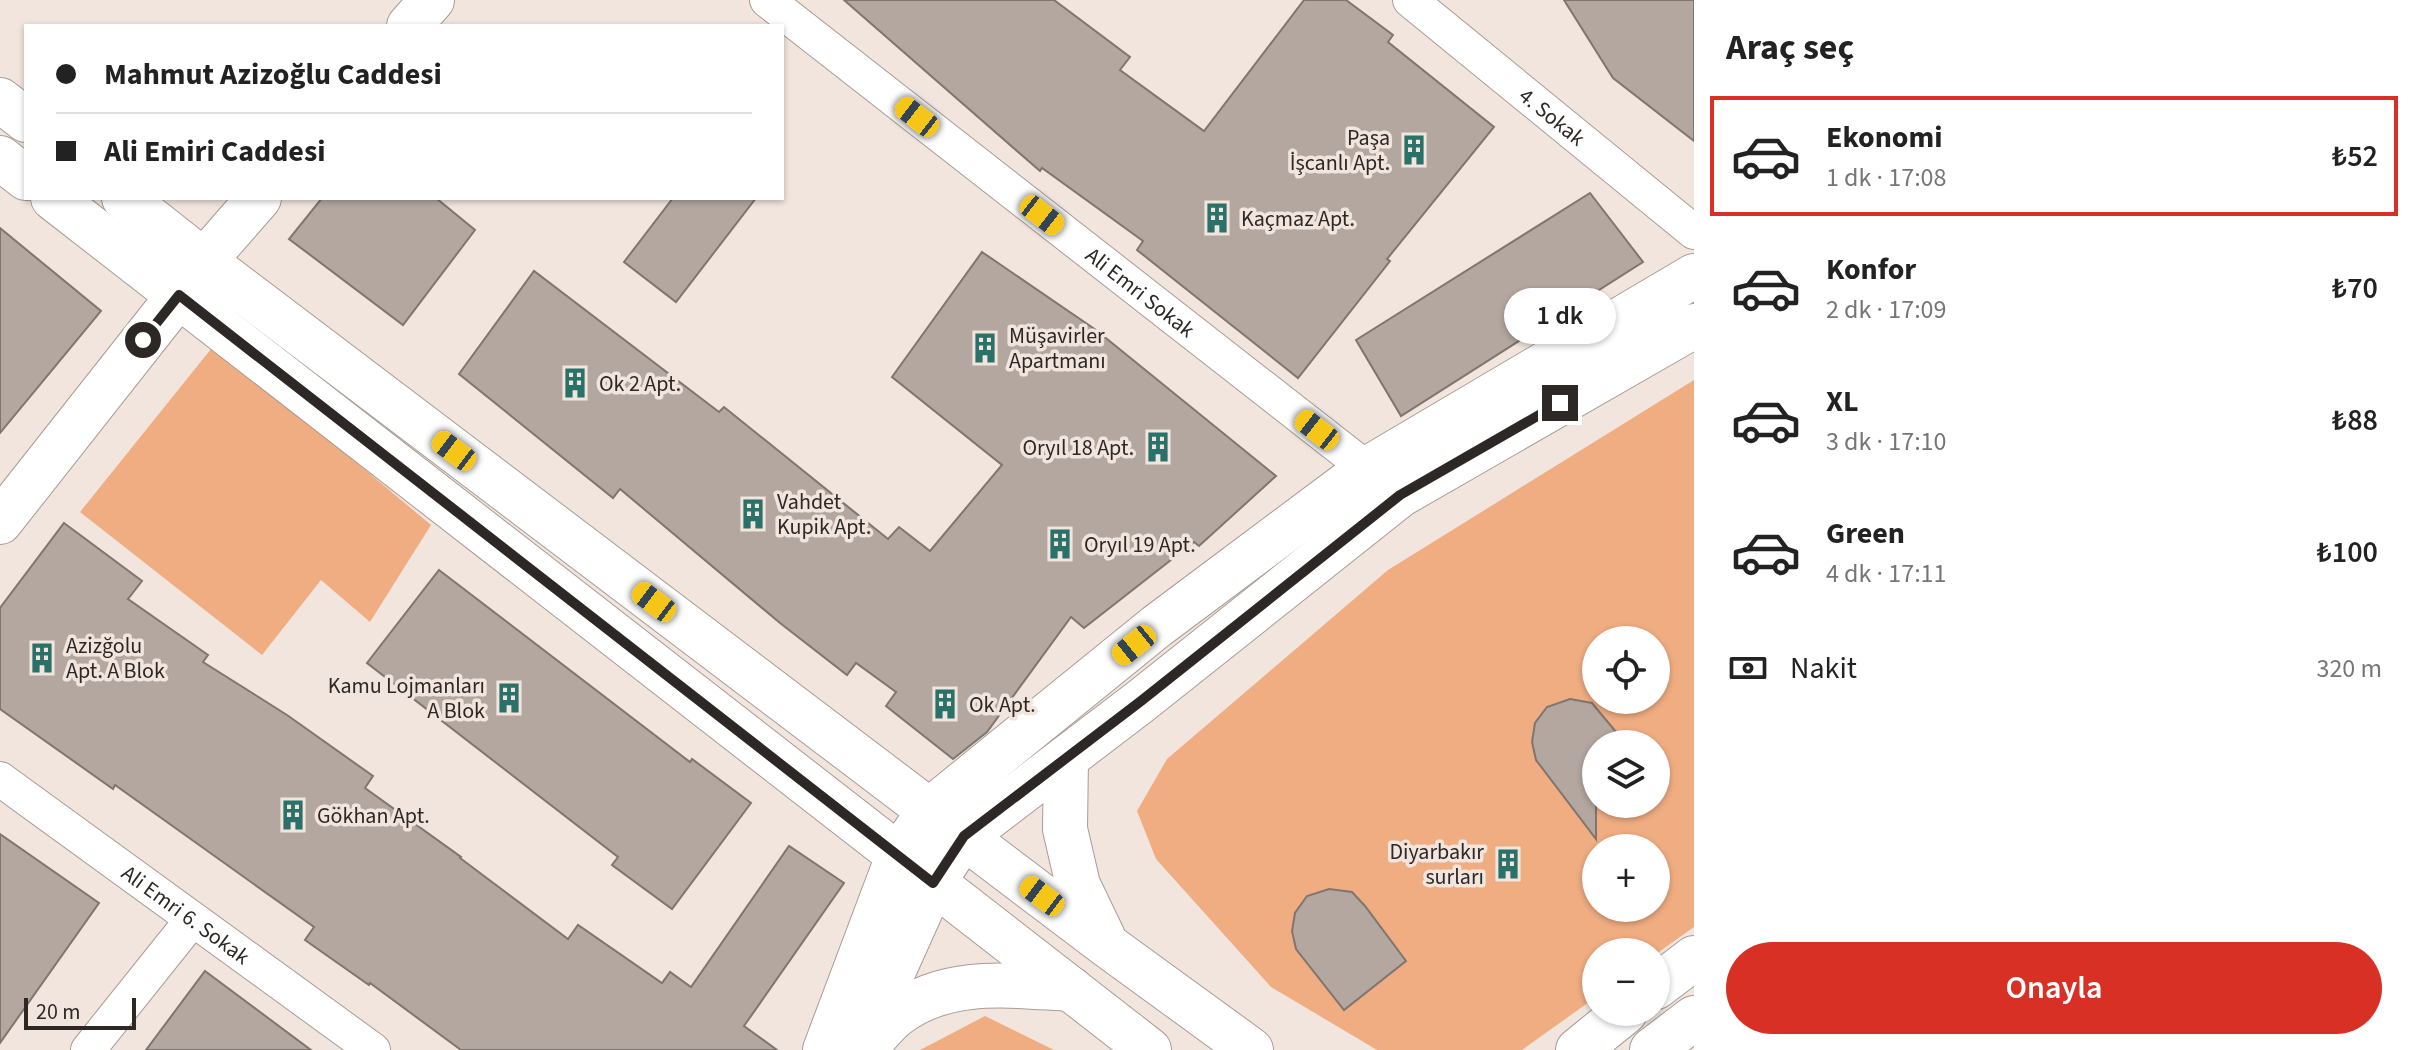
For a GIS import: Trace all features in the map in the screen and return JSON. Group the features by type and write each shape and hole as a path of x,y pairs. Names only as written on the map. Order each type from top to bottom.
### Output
{"main road":[{"path":"411,24 432,0"},
{"path":"0,100 24,118"},
{"path":"0,158 24,176"},
{"path":"56,200 191,278 930,810 1251,1050"},
{"path":"126,200 191,278 898,856 1149,1050"},
{"path":"0,522 191,278 257,200"},
{"path":"825,1050 898,856 930,810 1157,626 1384,482 1694,276"},
{"path":"861,1050 933,883 964,836 1066,759 1384,482 1694,326"},
{"path":"1066,759 1065,829 1078,885 1108,946"},
{"path":"1670,976 1694,958"},
{"path":"861,1050 898,1014 937,992 993,984 1071,989"},
{"path":"1652,1050 1694,1018"},
{"path":"1578,1050 1608,1026"}],"street":[{"name":"Ali Emri Sokak","path":"767,0 1384,482"},
{"name":"4. Sokak","path":"1410,0 1694,232"},
{"name":"Ali Emri 6. Sokak","path":"0,779 373,1050"},
{"path":"88,1050 192,920"}],"shaded area":[{"path":"215,344 431,525 370,622 321,580 262,655 80,512"},
{"path":"1694,380 1694,927 1670,944 1670,938 1582,938 1582,1007 1522,1050 1377,1050 1271,987 1156,859 1137,811 1167,759 1388,570"},
{"path":"985,1016 1054,1050 920,1050"}],"building":[{"path":"844,0 1054,0 1130,57 1120,70 1204,131 1304,0 1346,0 1393,35 1388,42 1494,127 1387,259 1390,261 1298,378 1137,250 1143,241 1042,168 1040,171"},
{"path":"1564,0 1694,0 1694,141 1613,78"},
{"path":"1590,193 1643,262 1401,416 1356,340"},
{"path":"320,200 438,200 475,230 403,325 289,239"},
{"path":"671,200 754,200 676,302 624,262"},
{"path":"0,228 101,311 0,433"},
{"path":"982,252 1096,330 1276,476 1199,546 1194,542 1084,628 1071,617 987,732 953,759 886,706 896,692 856,663 847,675 620,489 613,498 459,374 534,271 719,412 724,407 888,539 899,527 930,551 1002,465 892,377"},
{"path":"64,523 142,581 128,599 208,655 203,662 287,715 373,776 365,788 568,939 578,925 662,983 670,972 691,987 789,846 844,883 744,1026 777,1050 461,1050 305,940 314,927 115,785 113,789 0,709 0,608"},
{"name":"Kamu Lojmanları A Blok","path":"439,570 690,762 692,759 751,803 672,909 612,865 618,857 367,663"},
{"path":"1570,699 1582,701 1582,714 1601,714 1614,730 1582,730 1582,818 1596,818 1596,834 1592,834 1536,760 1532,742 1535,723 1547,707"},
{"path":"0,834 99,903 0,1043"},
{"path":"1329,889 1352,892 1406,961 1344,1010 1296,949 1292,931 1295,913 1307,896"},
{"path":"205,971 311,1050 146,1050"}],"place":[{"name":"Paşa İşcanlı Apt.","path":"1414,150"},
{"name":"Kaçmaz Apt.","path":"1217,218"},
{"name":"Müşavirler Apartmanı","path":"985,348"},
{"name":"Ok 2 Apt.","path":"575,383"},
{"name":"Oryıl 18 Apt.","path":"1158,447"},
{"name":"Vahdet Kupik Apt.","path":"753,514"},
{"name":"Oryıl 19 Apt.","path":"1060,544"},
{"name":"Azizğolu Apt. A Blok","path":"42,658"},
{"name":"Kamu Lojmanları A Blok","path":"509,698"},
{"name":"Ok Apt.","path":"945,704"},
{"name":"Gökhan Apt.","path":"293,815"},
{"name":"Diyarbakır surları","path":"1508,864"}],"route":[{"path":"143,340 179,295 933,883 964,836 1141,701 1400,495 1560,403"}]}
